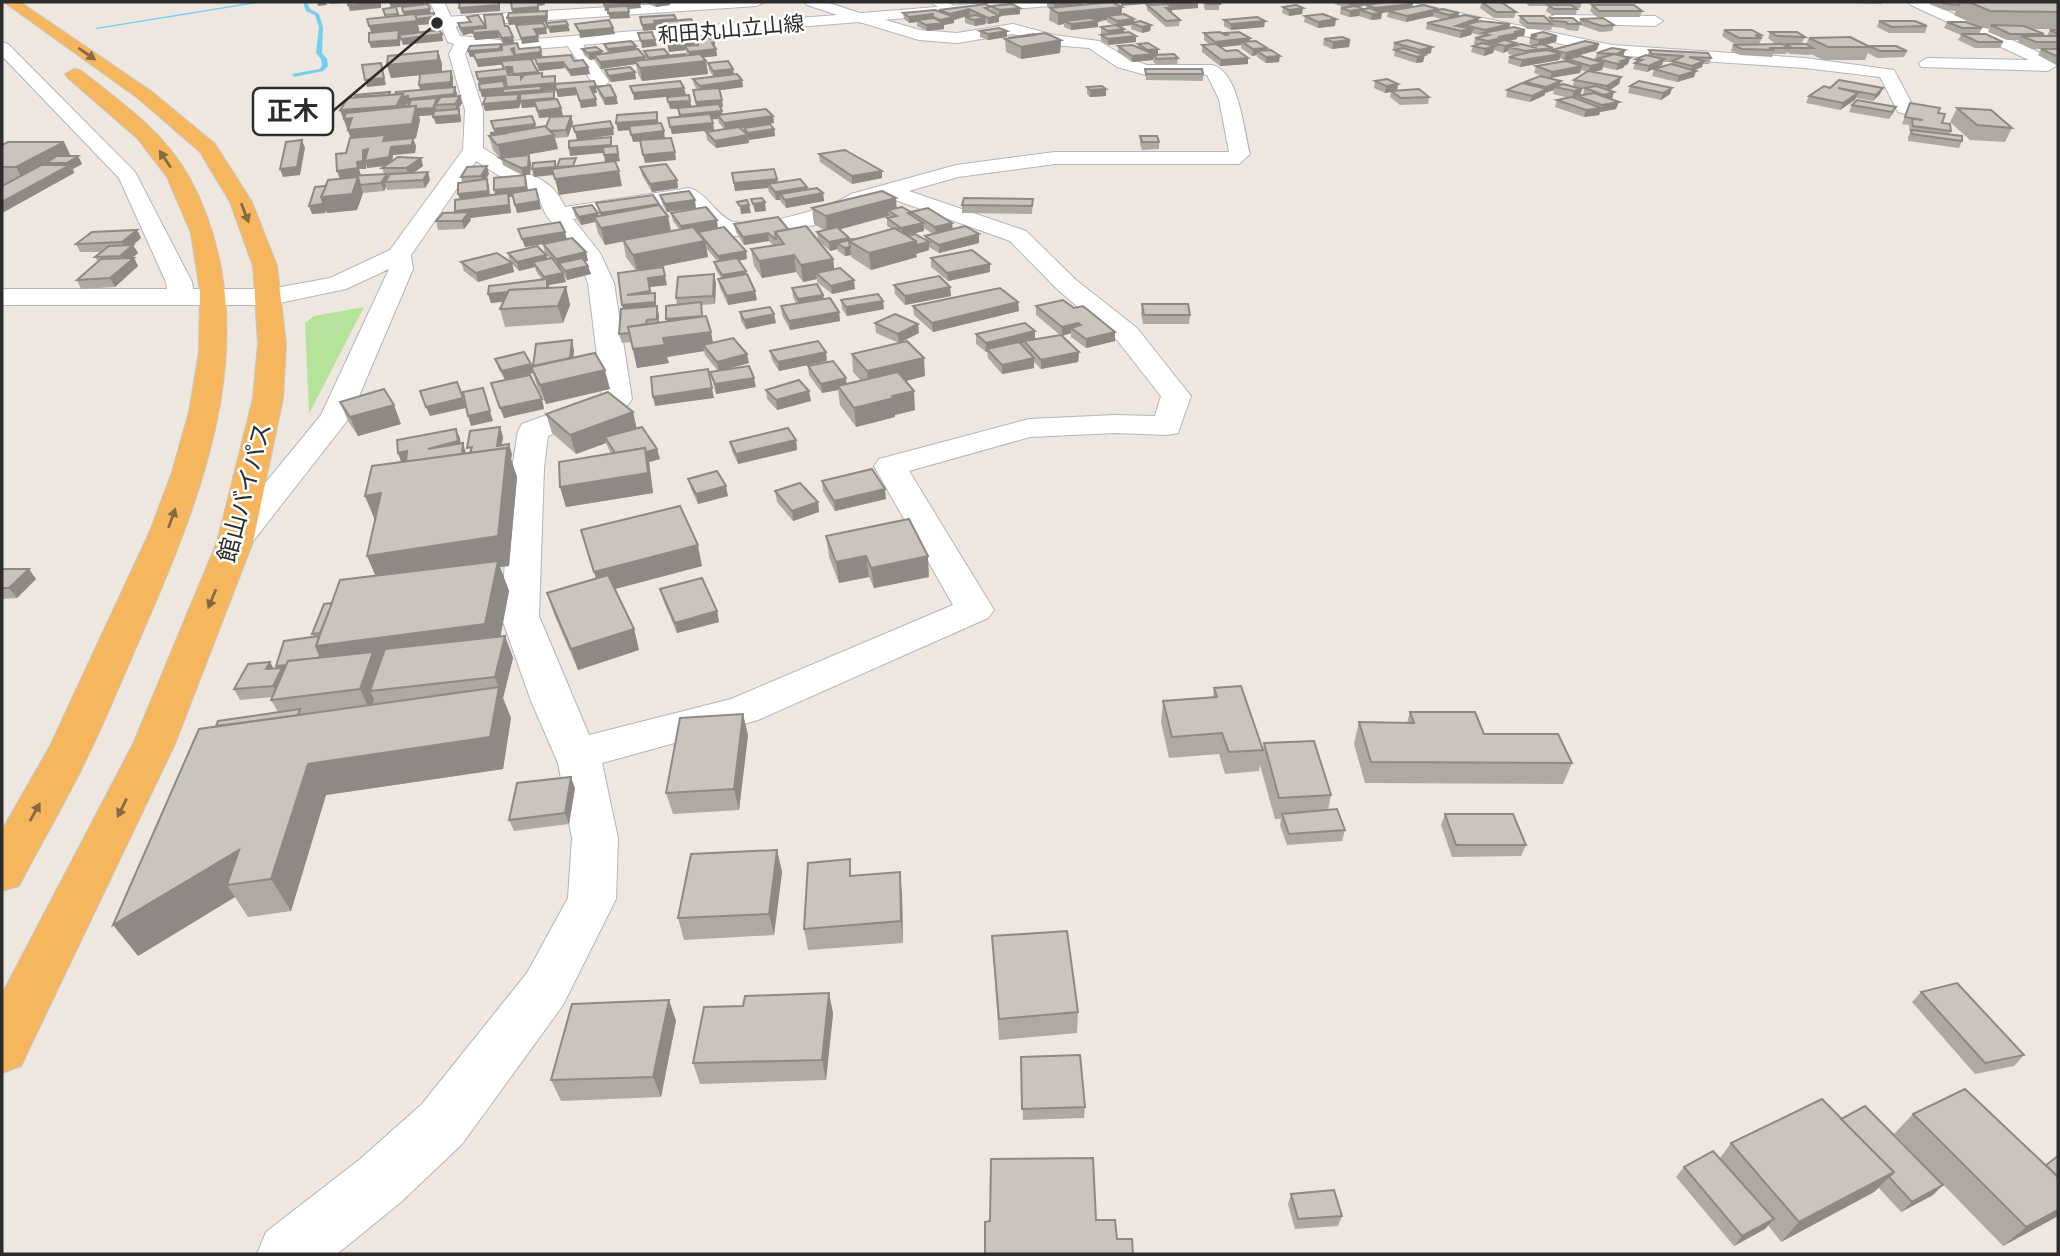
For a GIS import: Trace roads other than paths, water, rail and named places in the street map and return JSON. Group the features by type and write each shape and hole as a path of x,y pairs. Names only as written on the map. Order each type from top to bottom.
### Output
{"highway":[{"name":"館山バイパス","path":"2,1048 154,744 235,542 268,398 272,344 270,297 265,266 241,202 208,148 145,95 11,2"},
{"path":"2,19 122,112 161,151 196,215 208,255 213,297 213,355 205,413 158,558 63,763 2,872"}],"street":[{"path":"2,297 270,297 337,284 399,255 472,150 474,110 457,54 463,43 450,35 437,2"},
{"path":"445,22 757,2"},
{"path":"557,215 689,195 724,227 745,229 804,221 845,208 859,199 956,171 1055,158 1232,160 1240,154 1224,83 1212,70 1146,70 1124,63 1093,44 1053,40 1013,29 957,38 919,35 811,2"},
{"path":"937,2 953,10"},
{"name":"和田丸山立山線","path":"463,43 510,46 573,42 1050,2"},
{"path":"1388,2 1612,50 1805,63 1881,72 1888,74 1905,108"},
{"path":"1916,2 2048,63 2049,66 1927,63"},
{"path":"1555,20 1655,21"},
{"path":"573,42 600,81"},
{"path":"2,47 128,176 179,282 181,297"},
{"path":"288,1254 380,1181 442,1124 545,989 592,899 595,838 576,754 552,701 520,616 528,468 533,431 617,399 601,283 588,253 557,215 549,197 535,183 505,171 472,150"},
{"path":"576,754 743,710 975,610 890,466 1029,428 1115,424 1167,426 1176,396 1156,368 1127,334 1067,285 1018,236 887,190"},
{"path":"235,542 335,417 401,269 399,255"}],"waterway":[{"path":"97,28 262,2"},
{"path":"294,75 321,70 325,66 319,53 321,27 317,14 308,10 305,2"}],"place":[{"name":"正木","path":"437,23"}]}
